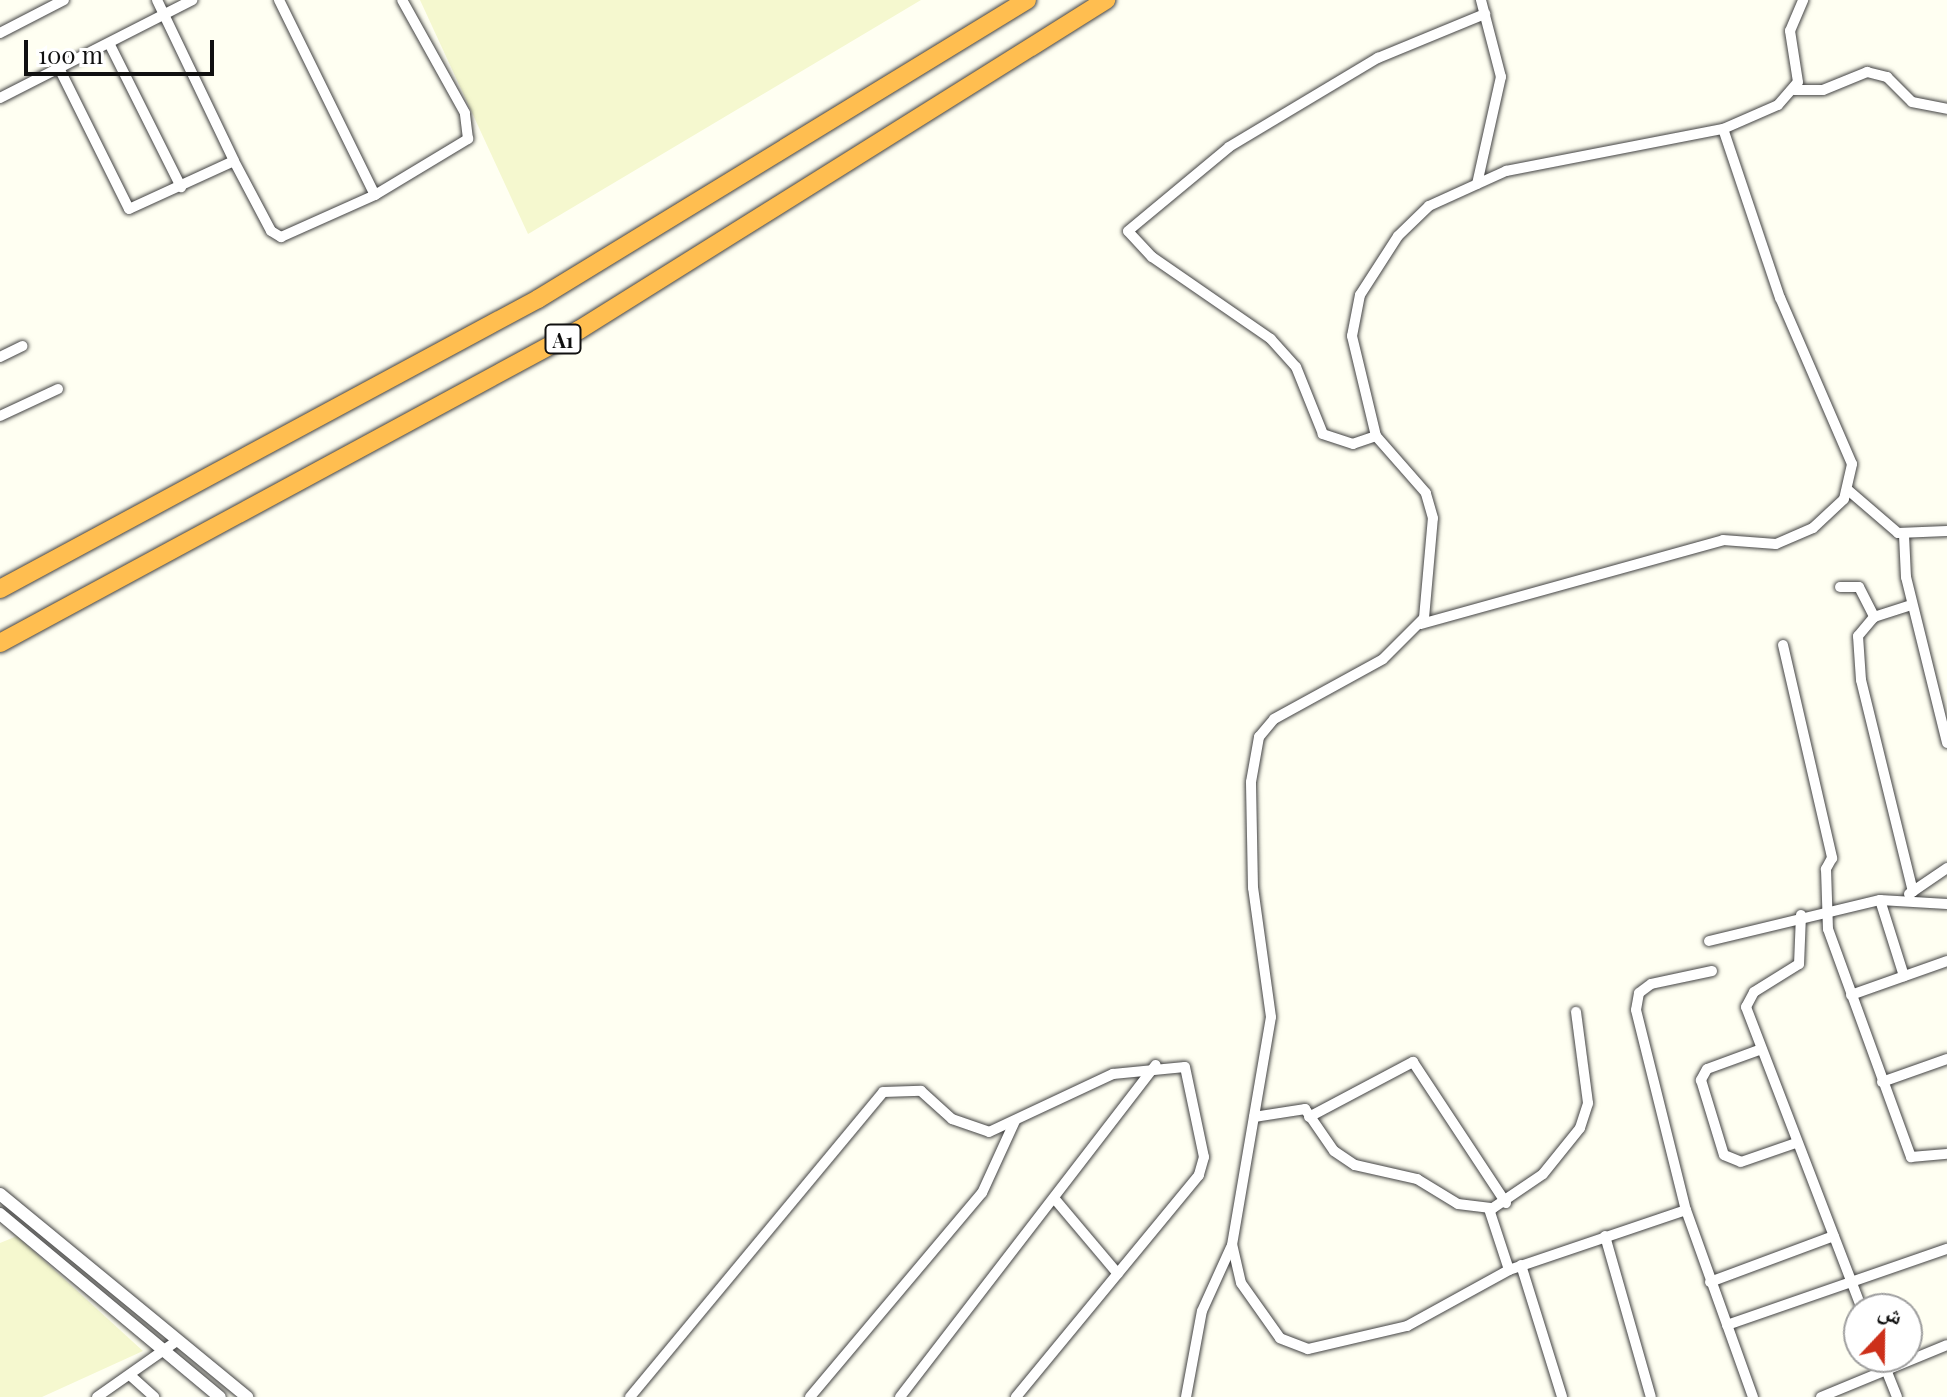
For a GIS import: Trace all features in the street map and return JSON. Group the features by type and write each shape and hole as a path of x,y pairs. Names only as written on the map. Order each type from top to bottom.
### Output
{"highway":[{"name":"A1","path":"0,589 538,299 1027,0"},
{"name":"A1","path":"0,643 579,330 1106,0"}],"street":[{"path":"0,33 64,0"},
{"path":"157,0 234,161 271,231 281,237 375,195 455,152 469,136 465,113 402,0"},
{"path":"0,98 110,45 192,0"},
{"path":"279,0 375,195"},
{"path":"1477,184 1501,77 1481,0"},
{"path":"1794,90 1790,31 1803,0"},
{"path":"1376,436 1353,444 1323,434 1296,367 1271,339 1152,257 1129,228 1229,147 1352,72 1485,14"},
{"path":"110,45 181,187"},
{"path":"60,70 127,207 142,208 234,161"},
{"path":"1421,624 1433,518 1426,493 1376,436 1354,357 1360,295 1408,222 1477,184 1537,160 1723,129 1778,105 1794,90 1823,90 1867,72 1887,77 1912,102 1947,109"},
{"path":"1186,1397 1202,1311 1232,1245 1272,992 1252,873 1259,737 1286,711 1383,659 1421,624 1723,540 1776,544 1813,528 1848,490 1852,464 1780,298 1723,129"},
{"path":"0,357 23,346"},
{"path":"0,416 58,389"},
{"path":"1848,490 1904,535 1947,531"},
{"path":"1904,535 1912,605 1947,743"},
{"path":"1840,587 1859,587 1874,617"},
{"path":"1910,894 1861,680 1858,636 1874,617 1912,605"},
{"path":"1783,645 1832,858 1824,909 1851,995 1911,1157 1947,1154"},
{"path":"1709,941 1824,909 1910,894 1947,868"},
{"path":"1910,894 1947,904"},
{"path":"1880,900 1904,976"},
{"path":"1801,915 1799,964 1754,992 1746,1007 1759,1050 1856,1293"},
{"path":"1851,995 1947,961"},
{"path":"1712,971 1651,984 1635,1004 1686,1210 1753,1397"},
{"path":"1254,1117 1299,1107 1355,1165 1417,1179 1458,1204 1489,1209 1506,1203 1562,1156 1580,1128 1588,1103 1576,1012"},
{"path":"1759,1050 1707,1069 1701,1080 1724,1155 1741,1162 1796,1143"},
{"path":"1882,1082 1947,1059"},
{"path":"1309,1117 1413,1062 1506,1203"},
{"path":"900,1397 1156,1065"},
{"path":"630,1397 883,1092 921,1091 970,1130 1015,1121 1113,1074 1156,1065 1185,1067 1204,1157 1194,1182 1016,1397"},
{"path":"810,1397 982,1193 1015,1121"},
{"path":"0,1194 247,1397"},
{"path":"1054,1198 1118,1274"},
{"path":"1489,1209 1509,1270"},
{"path":"1232,1245 1241,1283 1268,1324 1280,1338 1308,1349 1407,1326 1521,1265 1686,1210"},
{"path":"0,1214 220,1397"},
{"path":"1605,1236 1651,1397"},
{"path":"1710,1282 1834,1236"},
{"path":"1727,1325 1947,1249"},
{"path":"1521,1265 1562,1397"},
{"path":"97,1397 132,1377 178,1340"},
{"path":"1923,1355 1947,1345"},
{"path":"1821,1397 1882,1373"},
{"path":"1888,1373 1897,1397"},
{"path":"132,1377 154,1397"}],"green space":[{"path":"420,0 921,0 528,234"},
{"path":"17,1236 143,1351 42,1397 0,1397 0,1243"}]}
